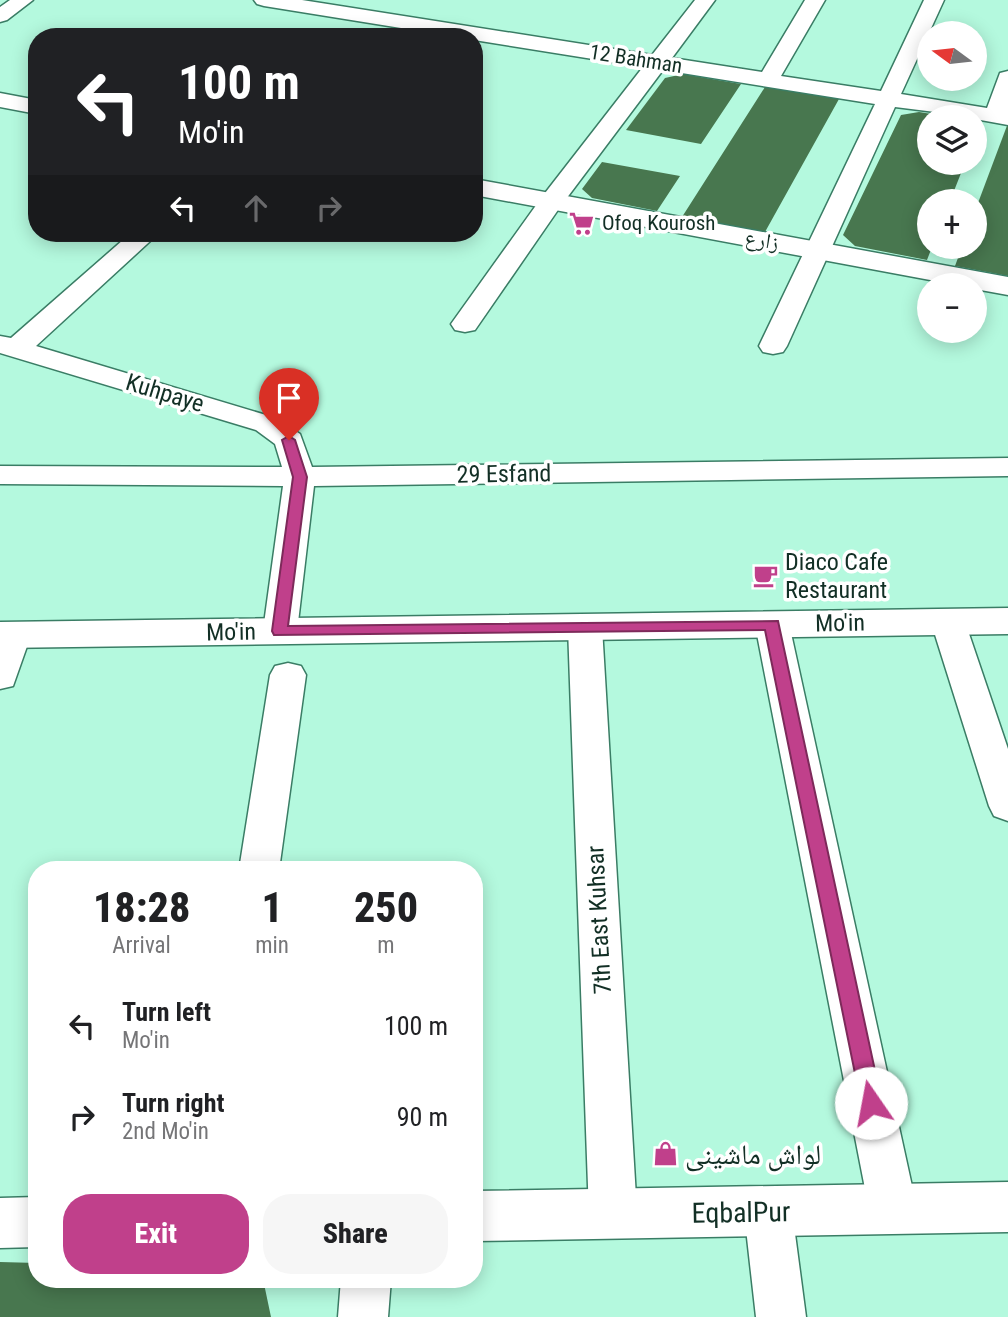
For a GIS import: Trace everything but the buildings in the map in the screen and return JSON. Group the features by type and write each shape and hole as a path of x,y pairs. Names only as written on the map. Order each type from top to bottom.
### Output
{"street":[{"path":"0,16 23,0"},
{"name":"12 Bahman","path":"264,0 442,28"},
{"path":"369,28 399,0"},
{"path":"465,324 551,202 705,0"},
{"path":"768,80 815,0"},
{"path":"773,346 934,0"},
{"name":"12 Bahman","path":"483,34 1002,117"},
{"path":"1002,117 1008,78"},
{"path":"0,100 28,105"},
{"name":"زارع","path":"483,189 1008,286"},
{"path":"8,346 135,242"},
{"name":"Kuhpaye","path":"8,346 266,424 289,440 300,477"},
{"name":"29 Esfand","path":"0,475 300,477 1008,467"},
{"path":"280,631 300,477"},
{"name":"Mo'in","path":"7,635 1008,621"},
{"path":"948,622 1008,806"},
{"path":"772,624 893,1209"},
{"name":"7th East Kuhsar","path":"585,627 613,1214"},
{"path":"0,677 7,635"},
{"path":"260,861 288,675"},
{"name":"EqbalPur","path":"483,1216 1008,1207"},
{"path":"768,1211 781,1317"},
{"path":"0,1223 28,1222"},
{"path":"363,1317 365,1288"}],"place":[{"name":"Ofoq Kourosh","path":"582,223"},
{"name":"Diaco Cafe Restaurant","path":"765,576"},
{"name":"لواش ماشینی","path":"665,1154"}],"route":[{"path":"289,440 300,477 280,631 772,624 871,1103"}]}
